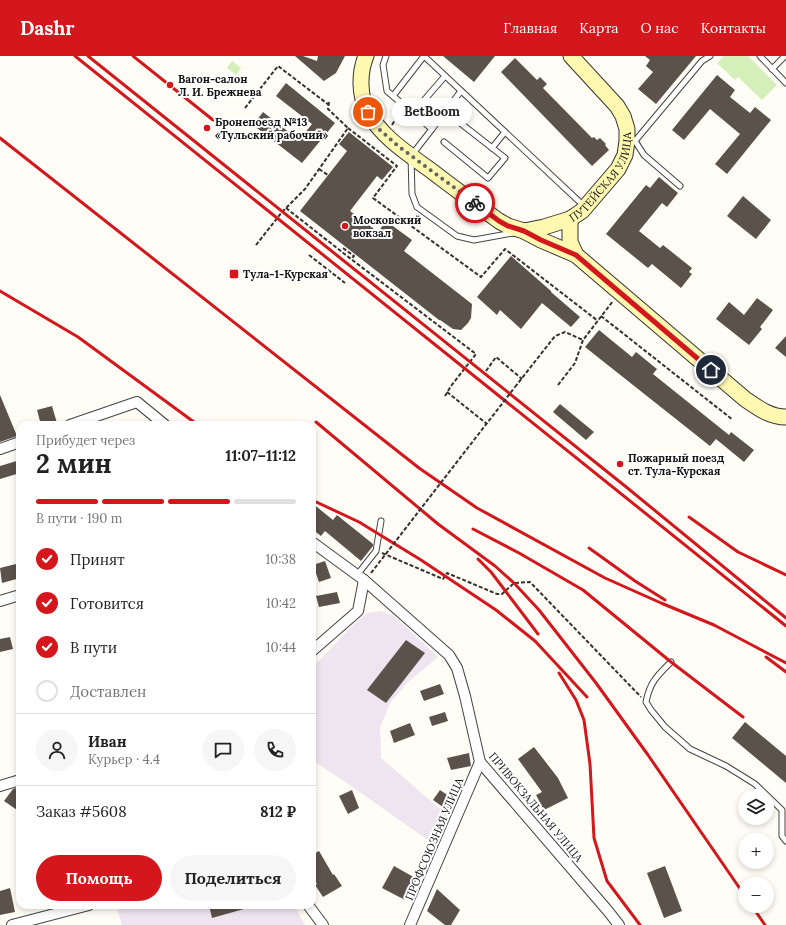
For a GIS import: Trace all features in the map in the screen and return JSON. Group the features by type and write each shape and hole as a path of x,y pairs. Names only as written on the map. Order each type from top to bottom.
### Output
{"street":[{"path":"366,56 363,62 361,80 362,98 368,112 380,130 411,156 499,221 576,255 745,399 762,411 779,417 786,417"},
{"name":"ПУТЕЙСКАЯ УЛИЦА","path":"524,231 570,219 585,207 618,169 631,141 623,116 617,106 576,58"},
{"path":"570,219 570,242 576,255"},
{"path":"82,421 137,402 160,421"},
{"path":"0,449 16,443"},
{"name":"ПРИВОКЗАЛЬНАЯ УЛИЦА","path":"316,545 364,576 449,655 457,668 480,762 619,925"},
{"path":"316,648 358,611 364,576"},
{"path":"0,601 16,596"},
{"name":"ПРОФСОЮЗНАЯ УЛИЦА","path":"410,925 480,762"},
{"path":"0,786 16,781"},
{"path":"12,925 74,909"},
{"path":"311,909 323,925"}],"lane":[{"path":"386,56 383,65 387,91 432,129"},
{"path":"393,96 424,56 585,207"},
{"path":"680,186 644,156 631,141 702,61 710,56"},
{"path":"760,56 786,83"},
{"path":"772,69 785,56"},
{"path":"413,113 445,76"},
{"path":"461,91 411,156 412,194 417,207 457,236 474,240 524,231"},
{"path":"444,142 488,178 505,158 459,122"},
{"path":"492,148 505,132"},
{"path":"364,576 376,551 381,521"},
{"path":"671,662 655,678 648,692 646,702 651,710 665,727 690,749 726,766 755,784 782,810 782,836 786,841"}],"path":[{"path":"245,108 278,66 329,103 328,109 348,128 305,189 286,208 256,245"},
{"path":"319,169 328,175"},
{"path":"286,208 476,354 445,396"},
{"path":"343,248 354,256 351,259"},
{"path":"309,255 345,283"},
{"path":"558,385 575,362 583,340 620,292"},
{"path":"601,316 733,420"},
{"path":"364,576 487,424 555,336 565,332 583,340"},
{"path":"486,371 496,357 522,378"},
{"path":"447,392 487,424"},
{"path":"376,551 443,579 447,572 497,594 502,594 514,583 530,582 646,702"}],"shaded area":[{"path":"381,611 395,617 438,657 408,682 390,703 380,728 381,758 447,815 435,845 316,763 316,663 356,622 367,613"},
{"path":"117,909 296,909 305,925 122,925"}],"green space":[{"path":"724,56 748,56 777,85 762,100 738,77 735,80 717,63"},
{"path":"232,61 241,68 236,75 227,68"}],"building":[{"path":"295,56 303,56 317,61 318,56 345,56 336,73 324,81"},
{"path":"443,56 495,56 474,82"},
{"path":"645,56 696,56 656,104 638,89 653,72 646,66 650,60"},
{"path":"515,58 537,80 540,77 547,84 543,88 592,138 594,137 597,140 600,138 606,144 605,145 609,150 592,166 501,72"},
{"path":"717,75 735,90 730,97 750,113 755,107 771,120 727,174 715,164 740,134 710,109 684,140 672,130"},
{"path":"286,83 335,123 302,163 253,125 263,112 299,140 312,124 276,96"},
{"name":"Московский вокзал","path":"349,132 393,167 382,180 377,176 350,211 378,232 386,221 412,240 404,251 472,304 471,318 461,330 453,329 439,320 300,211 347,151 339,144"},
{"path":"659,177 678,193 667,207 662,203 639,231 660,248 663,245 692,268 689,272 692,274 681,288 652,264 648,268 606,234 646,185 650,188"},
{"path":"743,196 771,220 756,239 727,216"},
{"path":"511,256 580,317 571,327 542,303 521,329 500,310 497,315 477,297"},
{"path":"757,298 773,310 760,327 762,329 749,345 716,319 729,302 744,315"},
{"path":"599,330 632,357 636,352 657,369 653,374 729,435 731,432 754,450 744,462 716,439 710,446 585,347"},
{"path":"786,336 786,357 775,348"},
{"path":"0,395 16,436 0,442"},
{"path":"560,404 594,432 586,440 553,412"},
{"path":"52,406 56,421 40,421 37,410"},
{"path":"16,461 16,474 0,479 0,466"},
{"path":"316,506 333,520 337,515 373,544 373,546 361,561 325,531 321,536 316,532"},
{"path":"325,561 331,578 319,582 316,574 316,564"},
{"path":"16,564 16,579 2,583 0,568"},
{"path":"337,592 340,603 319,607 316,596"},
{"path":"10,637 13,649 0,652 0,639"},
{"path":"406,640 425,653 386,703 367,690"},
{"path":"440,684 444,694 424,701 420,691"},
{"path":"445,712 448,721 432,726 429,717"},
{"path":"745,722 786,756 786,783 732,738"},
{"path":"410,723 415,735 394,743 390,731"},
{"path":"534,747 558,778 568,798 544,810 536,795 542,792 518,759"},
{"path":"469,753 471,766 451,770 447,758"},
{"path":"16,788 16,809 4,801 13,789"},
{"path":"352,790 359,808 348,814 339,796"},
{"path":"440,790 456,801 450,812 433,800"},
{"path":"319,851 333,875 334,874 342,886 323,897 316,886 316,853"},
{"path":"394,866 417,879 405,900 382,888"},
{"path":"665,866 682,911 664,918 647,873"},
{"path":"10,888 15,912 0,915 0,891"},
{"path":"437,889 460,910 451,925 445,925 427,911"},
{"path":"210,909 244,909 212,918"}],"railway":[{"path":"75,56 786,626"},
{"path":"88,56 625,486 786,618"},
{"path":"133,56 213,120"},
{"path":"0,138 419,468 477,508 605,578 714,625 786,663"},
{"path":"0,291 78,337 193,421"},
{"path":"316,422 438,524 495,566 514,583 539,610 596,683 648,755 738,886"},
{"path":"316,502 359,522 421,560 496,610 535,641 587,697"},
{"path":"689,517 738,552 786,575"},
{"path":"473,529 519,553 583,590 671,662 743,717"},
{"path":"589,548 635,581 665,600"},
{"path":"478,559 491,572 538,634"},
{"path":"766,657 786,672"},
{"path":"559,673 576,700 584,720 590,764 594,838 607,881 640,925"},
{"path":"757,913 765,925"}],"way so far":[{"path":"368,112 380,130 398,146 475,203"}],"place":[{"name":"Вагон-салон Л. И. Брежнева","path":"170,85"},
{"name":"BetBoom","path":"368,112"},
{"name":"Бронепоезд №13 «Тульский рабочий»","path":"207,128"},
{"name":"Московский вокзал","path":"345,226"},
{"name":"Тула-1-Курская","path":"234,274"},
{"name":"Пожарный поезд ст. Тула-Курская","path":"620,464"}],"route":[{"path":"475,203 508,226 524,231 576,255 711,370"}]}
